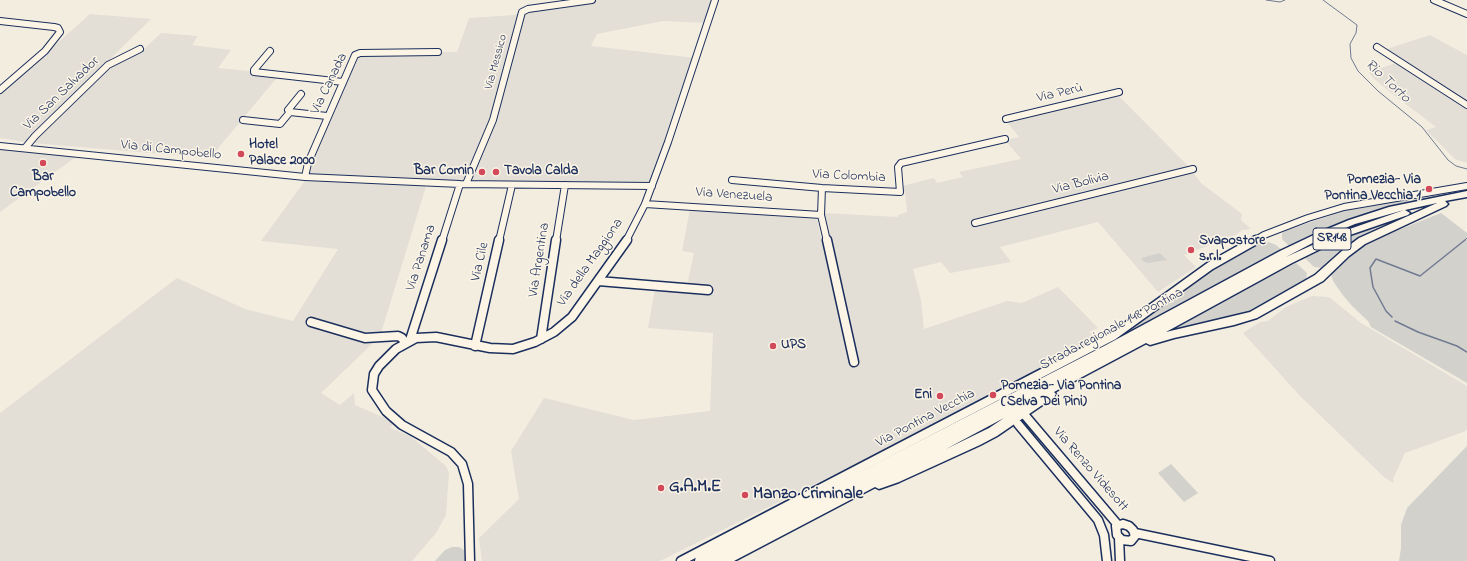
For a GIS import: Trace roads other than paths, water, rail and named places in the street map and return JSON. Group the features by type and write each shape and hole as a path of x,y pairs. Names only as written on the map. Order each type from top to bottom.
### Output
{"highway":[{"path":"1372,219 1424,202 1467,194"},
{"path":"1372,219 1443,204 1467,201"},
{"path":"1116,354 1166,336 1231,322 1253,315 1319,278 1346,253 1362,241 1443,204"},
{"name":"Strada regionale 148 Pontina","path":"701,561 1286,257 1344,234 1372,219"},
{"name":"Strada regionale 148 Pontina","path":"721,561 1116,354 1286,257"},
{"path":"853,492 896,478 1015,422 1023,413 1073,376"}],"street":[{"name":"Via Messico","path":"463,184 493,120 522,12 528,9 592,0"},
{"name":"Via della Maggiona","path":"470,561 468,484 462,464 451,452 408,428 394,418 372,390 373,377 378,366 407,341 428,336 476,346 508,350 522,347 541,339 554,332 569,320 629,236 645,204 668,142 715,0"},
{"path":"1434,0 1467,14"},
{"path":"0,22 54,27 58,28 60,32 45,51 0,90"},
{"path":"1377,47 1467,105"},
{"name":"Via San Salvador","path":"25,148 35,136 108,65 140,49"},
{"path":"270,51 254,72 343,82"},
{"name":"Via Canada","path":"305,177 308,163 327,116 352,60 357,53 438,52"},
{"name":"Via Perù","path":"1006,119 1119,92"},
{"path":"242,120 279,124 290,112 288,110 301,94"},
{"path":"290,112 327,116"},
{"name":"Via Colombia","path":"732,180 822,188 900,192 898,167 901,163 1005,138"},
{"name":"Via di Campobello","path":"0,146 305,177 463,184 652,186"},
{"name":"Via Bolivia","path":"974,223 1193,169"},
{"name":"Via Panama","path":"407,341 463,184"},
{"name":"Via Cile","path":"476,346 512,185"},
{"name":"Via Argentina","path":"541,339 565,185"},
{"name":"Via Pontina Vecchia","path":"681,561 1113,336 1204,270 1269,233 1314,216 1344,208 1467,186"},
{"path":"822,188 821,215 854,362"},
{"name":"Via Venezuela","path":"645,204 821,215"},
{"path":"598,281 708,290"},
{"path":"311,322 364,338 398,336 407,341"},
{"name":"Via Renzo Videsott","path":"1023,413 1118,524 1130,526 1135,533 1270,561"},
{"name":"Via Renzo Videsott","path":"1015,422 1040,433"},
{"name":"Via Renzo Videsott","path":"1015,422 1098,520 1105,538 1107,561"},
{"name":"Via Renzo Videsott","path":"1118,524 1116,532 1119,538 1120,561"},
{"path":"1119,538 1126,542 1131,541 1134,540 1135,533"}],"waterway":[{"name":"Rio Torto","path":"1266,0 1280,2 1285,0"},
{"name":"Rio Torto","path":"1323,0 1357,25 1356,33 1350,44 1351,58 1358,71 1378,91 1422,127 1448,160 1456,166 1467,169"},
{"name":"Rio Torto","path":"1392,317 1386,311 1373,287 1370,268 1376,259 1420,276 1465,240"},
{"name":"Rio Torto","path":"1395,321 1418,332 1457,346 1467,352"}],"place":[{"name":"Hotel Palace 2000","path":"241,154"},
{"name":"Bar Campobello","path":"43,163"},
{"name":"Bar Comin","path":"482,172"},
{"name":"Tavola Calda","path":"496,172"},
{"name":"Pomezia- Via Pontina Vecchia 1","path":"1429,189"},
{"name":"Svapostore s.r.l.","path":"1191,250"},
{"name":"UPS","path":"773,346"},
{"name":"Pomezia- Via Pontina (Selva Dei Pini)","path":"993,395"},
{"name":"Eni","path":"940,396"},
{"name":"G.A.M.E","path":"661,488"},
{"name":"Manzo Criminale","path":"745,495"}]}
